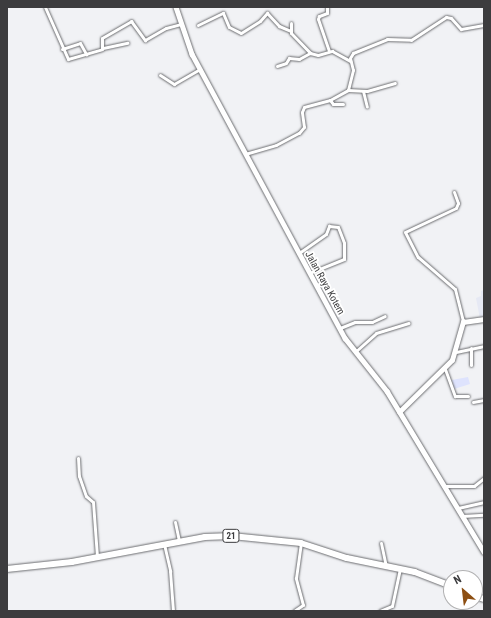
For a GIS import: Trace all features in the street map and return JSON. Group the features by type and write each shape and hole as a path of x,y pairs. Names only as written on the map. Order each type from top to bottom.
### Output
{"highway":[{"name":"21","path":"7,569 97,557 164,544 232,536 301,543 339,556 400,569 443,583"}],"street":[{"path":"45,7 66,59 103,48 127,43"},
{"name":"Jalan Raya Kotem","path":"176,7 181,24 200,69 244,154 340,328 355,352 380,380 484,552"},
{"path":"327,7 327,13 319,16 318,20 329,51 350,61"},
{"path":"198,25 223,13 229,27 241,33 260,21 267,13 279,26 291,31 310,53 318,55 329,51"},
{"path":"348,90 353,70 350,61 353,53 383,40 411,40 446,17 451,18 461,29 484,25"},
{"path":"103,48 102,38 131,21 145,40 166,28 181,24"},
{"path":"291,23 291,31"},
{"path":"62,49 80,43 86,54"},
{"path":"277,66 286,63 289,58 299,59 310,53"},
{"path":"160,75 174,84 200,69"},
{"path":"244,154 276,144 302,131 304,107 330,100 348,90 363,91 395,83"},
{"path":"363,91 367,107"},
{"path":"330,100 333,104 344,104"},
{"path":"399,412 445,369 456,352 459,330 463,322 455,289 418,257 405,232 456,208 458,203 454,192"},
{"path":"299,253 324,236 329,226 338,227 344,243 344,259 310,273"},
{"path":"340,328 355,322 372,322 385,316"},
{"path":"463,322 484,319"},
{"path":"355,352 376,333 409,323"},
{"path":"456,352 484,346"},
{"path":"471,348 471,365"},
{"path":"445,369 455,396 468,396"},
{"path":"473,402 484,400"},
{"path":"78,458 79,476 86,496 94,502 97,557"},
{"path":"444,486 474,486 484,478"},
{"path":"458,508 484,502"},
{"path":"462,516 484,515"},
{"path":"175,522 179,542"},
{"path":"294,611 303,605 296,578 301,543"},
{"path":"381,543 386,566"},
{"path":"164,544 170,571 173,611"},
{"path":"380,611 392,606 400,569"}],"shaded area":[{"path":"484,290 484,319 480,319 476,298 481,296 481,291"},
{"path":"468,377 470,384 454,389 452,380"}]}
